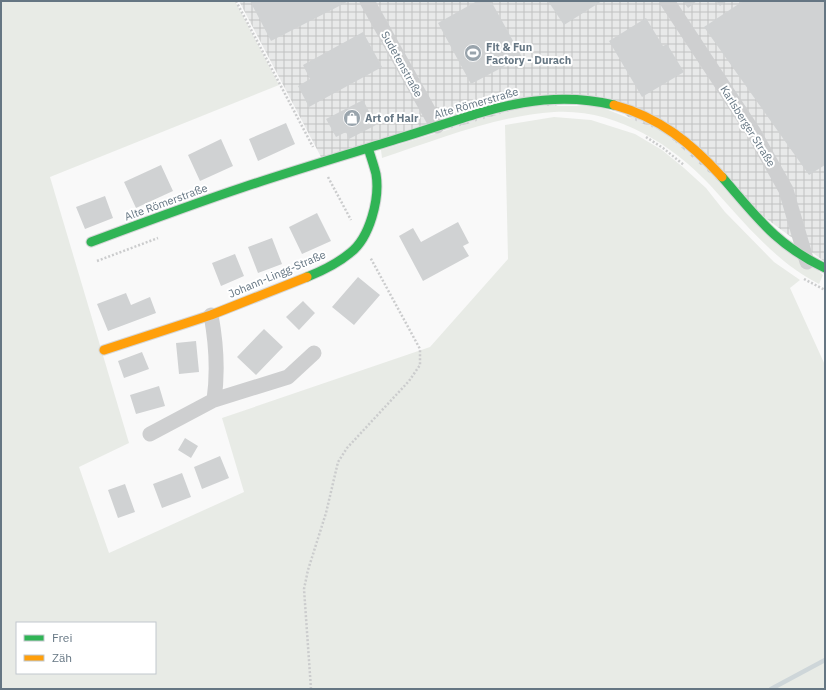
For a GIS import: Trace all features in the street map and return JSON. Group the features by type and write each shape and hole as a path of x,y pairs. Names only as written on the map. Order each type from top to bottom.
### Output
{"street":[{"name":"Sudetenstraße","path":"367,1 437,126"},
{"name":"Karlsberger Straße","path":"667,1 754,133 786,190 807,262"},
{"name":"Alte Römerstraße","path":"91,242 265,180 437,126 526,101 562,98 598,101 639,114 667,127 692,146 788,248 807,262 825,268"},
{"name":"Johann-Lingg-Straße","path":"104,350 211,315 324,270 351,252 362,241 375,207 376,175 368,148"},
{"path":"211,315 215,335 216,386 214,400"},
{"path":"150,434 214,400 288,377 314,353"}],"path":[{"path":"236,1 420,349 420,365 409,381 347,448 338,462 326,513 308,570 304,588 311,689"},
{"path":"643,136 663,148 686,166"},
{"path":"322,180 336,175"},
{"path":"97,261 163,236"},
{"path":"801,278 825,290"}],"shaded area":[{"path":"1,1 235,1 279,85 50,177 129,443 79,467 109,553 244,492 222,418 430,347 508,259 505,125 554,117 591,120 635,134 662,150 706,188 725,212 774,262 800,280 790,288 825,365 825,689 1,689"},
{"path":"239,1 825,1 825,262 600,96 321,157"},
{"path":"527,106 598,106 664,132 823,275 819,284 803,275 773,252 710,185 677,155 640,131 619,122 576,112 532,114 510,118 466,130 382,158 381,150"}],"building":[{"path":"250,1 349,1 271,41"},
{"path":"477,1 491,1 522,57 471,84 438,23"},
{"path":"548,1 602,1 564,25"},
{"path":"683,1 697,1 688,8"},
{"path":"716,1 727,1 720,6"},
{"path":"743,1 825,1 825,165 809,175 704,27"},
{"path":"646,18 663,46 667,44 684,72 642,97 609,41"},
{"path":"363,32 382,67 309,107 298,86 310,79 303,65"},
{"path":"363,100 376,125 349,139 346,132 336,137 326,119"},
{"path":"286,123 295,144 258,161 249,139"},
{"path":"221,139 233,166 200,181 188,155"},
{"path":"161,165 173,191 136,208 124,182"},
{"path":"105,196 113,218 85,229 76,207"},
{"path":"317,213 331,241 302,254 289,227"},
{"path":"458,222 469,243 463,246 469,256 423,281 399,236 413,228 421,242"},
{"path":"272,238 282,264 258,273 248,247"},
{"path":"235,254 244,276 221,286 212,263"},
{"path":"358,277 380,295 354,325 332,307"},
{"path":"126,293 131,305 150,297 156,313 108,331 97,304"},
{"path":"303,301 315,313 299,330 286,317"},
{"path":"264,329 283,347 256,375 237,357"},
{"path":"196,341 199,372 179,374 176,343"},
{"path":"142,352 149,369 124,378 118,361"},
{"path":"159,386 165,406 136,414 130,395"},
{"path":"185,438 198,446 191,458 178,450"},
{"path":"220,456 229,478 202,489 194,467"},
{"path":"182,473 191,497 162,508 153,484"},
{"path":"125,484 135,512 118,518 108,490"}],"waterway":[{"path":"771,689 825,660"}],"traffic: fast":[{"path":"91,242 225,193 477,114 530,102 557,99 585,100 614,105"},
{"path":"307,277 330,266 350,253 363,238 368,228 375,206 377,184 376,174 368,148"},
{"path":"722,177 757,217 780,239 793,250 825,268"}],"traffic: slow":[{"path":"614,105 630,110 660,124 686,142 722,177"},
{"path":"104,350 211,315 307,277"}],"place":[{"name":"Fit & Fun Factory - Durach","path":"473,53"},
{"name":"Art of Hair","path":"352,118"}]}
